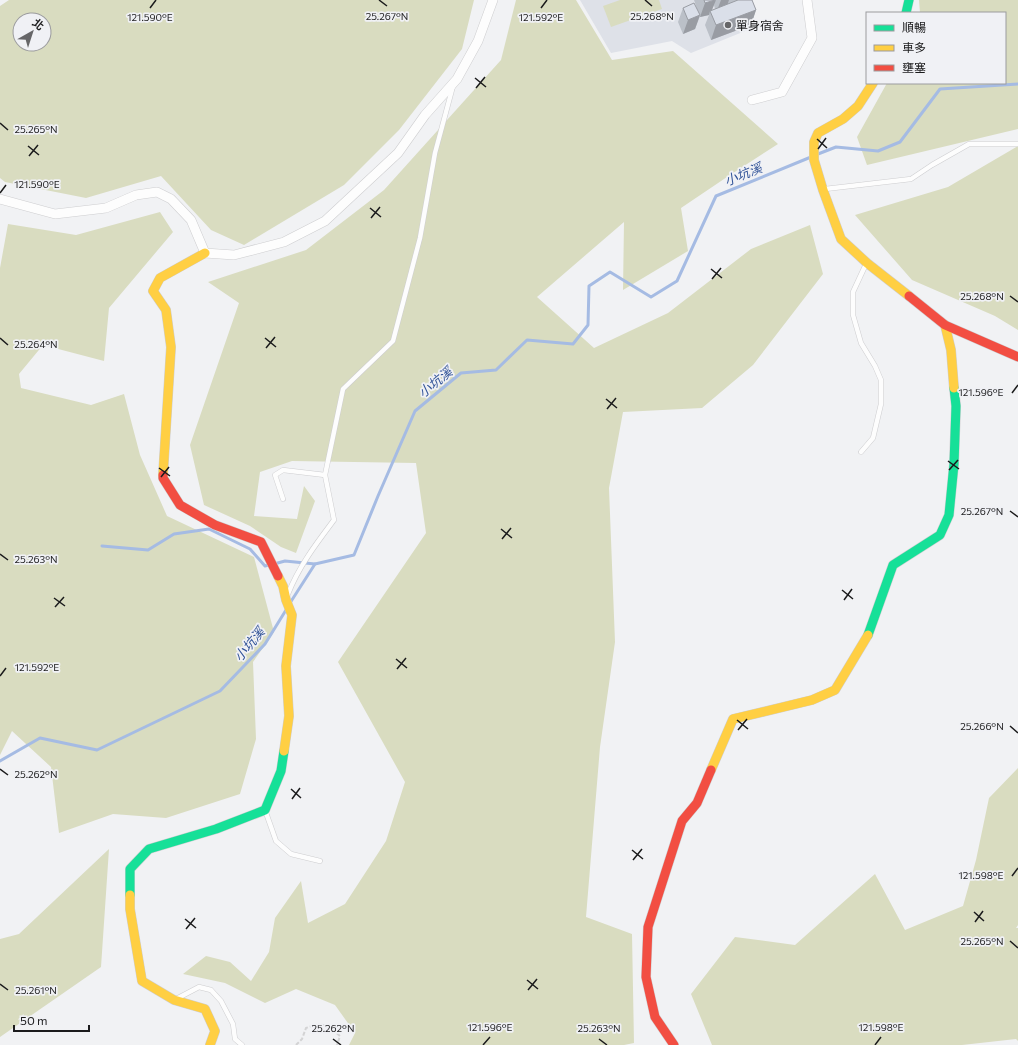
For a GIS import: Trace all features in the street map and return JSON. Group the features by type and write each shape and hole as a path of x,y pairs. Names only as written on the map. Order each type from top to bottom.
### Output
{"street":[{"path":"210,1045 215,1031 205,1009 174,1000 142,981 130,909 130,869 149,849 216,829 265,810 281,771 289,716 286,666 292,615 286,600 283,586 261,542 215,525 180,505 163,478 171,347 166,310 153,291 160,278 205,253 234,255 284,242 325,222 398,153 425,115 454,83 478,42 493,0"},
{"path":"752,100 782,92 812,38 807,0"},
{"path":"906,12 910,0"},
{"path":"872,84 858,106 843,120 818,133 814,142 814,160 841,239 945,325 1018,357"},
{"path":"0,199 55,214 106,208 136,195 157,192 171,199 191,220 205,253"},
{"path":"674,1045 655,1017 646,977 648,927 682,821 697,803 733,719 812,700 835,690 869,633 892,565 940,535 949,515 954,464 956,406 951,350 945,325"}],"lane":[{"path":"286,600 295,578 310,552 334,520 325,475 343,389 393,341 420,238 435,153 454,83"},
{"path":"823,190 911,179 969,144 1018,144"},
{"path":"861,452 873,438 881,404 881,380 875,366 861,343 853,315 853,292 867,262"},
{"path":"283,499 275,475 283,470 325,475"},
{"path":"265,810 276,841 291,854 320,861"},
{"path":"174,1000 199,987 211,990 221,1001 233,1024 235,1038 242,1045"}],"path":[{"path":"296,1045 302,1039 306,1028 319,1024 330,1028 340,1036 337,1045"}],"shaded area":[{"path":"580,0 750,0 755,27 691,53 672,41 611,53"}],"green space":[{"path":"9,0 474,0 462,49 399,130 344,185 244,245 211,230 161,176 86,198 5,182 0,178 0,6"},
{"path":"516,0 576,0 612,60 673,51 778,144 681,208 688,251 623,290 624,222 537,297 594,348 668,313 751,249 810,225 823,274 753,365 702,408 623,412 609,488 615,642 600,747 586,917 632,934 634,1043 624,1045 349,1045 355,1033 335,1005 296,989 265,1003 225,983 183,974 206,956 230,962 251,981 269,952 275,918 301,881 308,923 345,904 386,841 405,782 338,662 426,533 416,463 292,461 260,472 254,516 297,519 304,486 315,501 296,553 281,547 250,526 204,505 190,445 239,303 208,282 306,250 384,190 501,60"},
{"path":"620,0 659,0 662,9 611,27 603,6"},
{"path":"919,0 1018,0 1018,129 867,165 857,137 886,84 1006,84 1006,12 920,12"},
{"path":"1018,146 1018,330 995,316 912,280 855,215 948,187"},
{"path":"160,212 173,232 109,308 104,361 43,345 19,374 21,388 91,405 124,394 140,455 167,516 254,557 274,632 253,662 256,739 240,794 166,818 113,814 59,833 51,767 12,731 0,755 0,268 8,224 76,235"},
{"path":"1018,768 1018,925 1016,928 1018,928 1018,1041 1016,1039 962,1045 712,1045 691,994 735,937 795,945 875,874 905,930 963,906 976,860 989,798"},
{"path":"109,849 101,967 0,1037 0,939 19,934"}],"building":[{"path":"704,0 715,0 705,3"},
{"path":"738,0 752,0 756,10 716,25 710,11"},
{"path":"694,3 700,15 688,20 683,8"}],"waterway":[{"name":"小坑溪","path":"818,154 836,147 878,151 900,142 940,89 1018,84"},
{"name":"小坑溪","path":"290,603 315,564 354,555 415,411 461,373 496,370 527,340 573,344 588,325 589,286 610,272 651,297 677,281 716,196 811,157"},
{"path":"102,546 148,550 174,534 209,529 250,549 265,566 269,565"},
{"path":"274,564 285,561 315,564"},
{"name":"小坑溪","path":"0,761 40,738 97,750 220,691 265,644 286,610"}],"traffic: fast":[{"path":"906,12 909,0"},
{"path":"868,635 893,565 940,535 949,515 954,464 956,406 954,388"},
{"path":"130,895 130,869 149,849 216,829 265,810 281,771 284,751"}],"traffic: slow":[{"path":"872,84 858,106 843,119 818,133 814,142 814,160 841,239 867,263 909,296"},
{"path":"163,475 171,347 166,310 153,291 160,278 205,253"},
{"path":"945,325 951,350 954,388"},
{"path":"278,576 283,586 286,600 292,615 286,666 289,716 284,751"},
{"path":"711,770 733,719 812,700 835,690 868,635"},
{"path":"130,895 130,909 142,981 174,1000 205,1009 215,1031 210,1045"}],"traffic: jam":[{"path":"909,296 945,325 1018,357"},
{"path":"163,475 163,478 180,505 215,525 261,542 278,576"},
{"path":"674,1045 655,1017 646,977 648,927 682,821 697,803 711,770"}],"place":[{"name":"單身宿舍","path":"728,25"}]}
